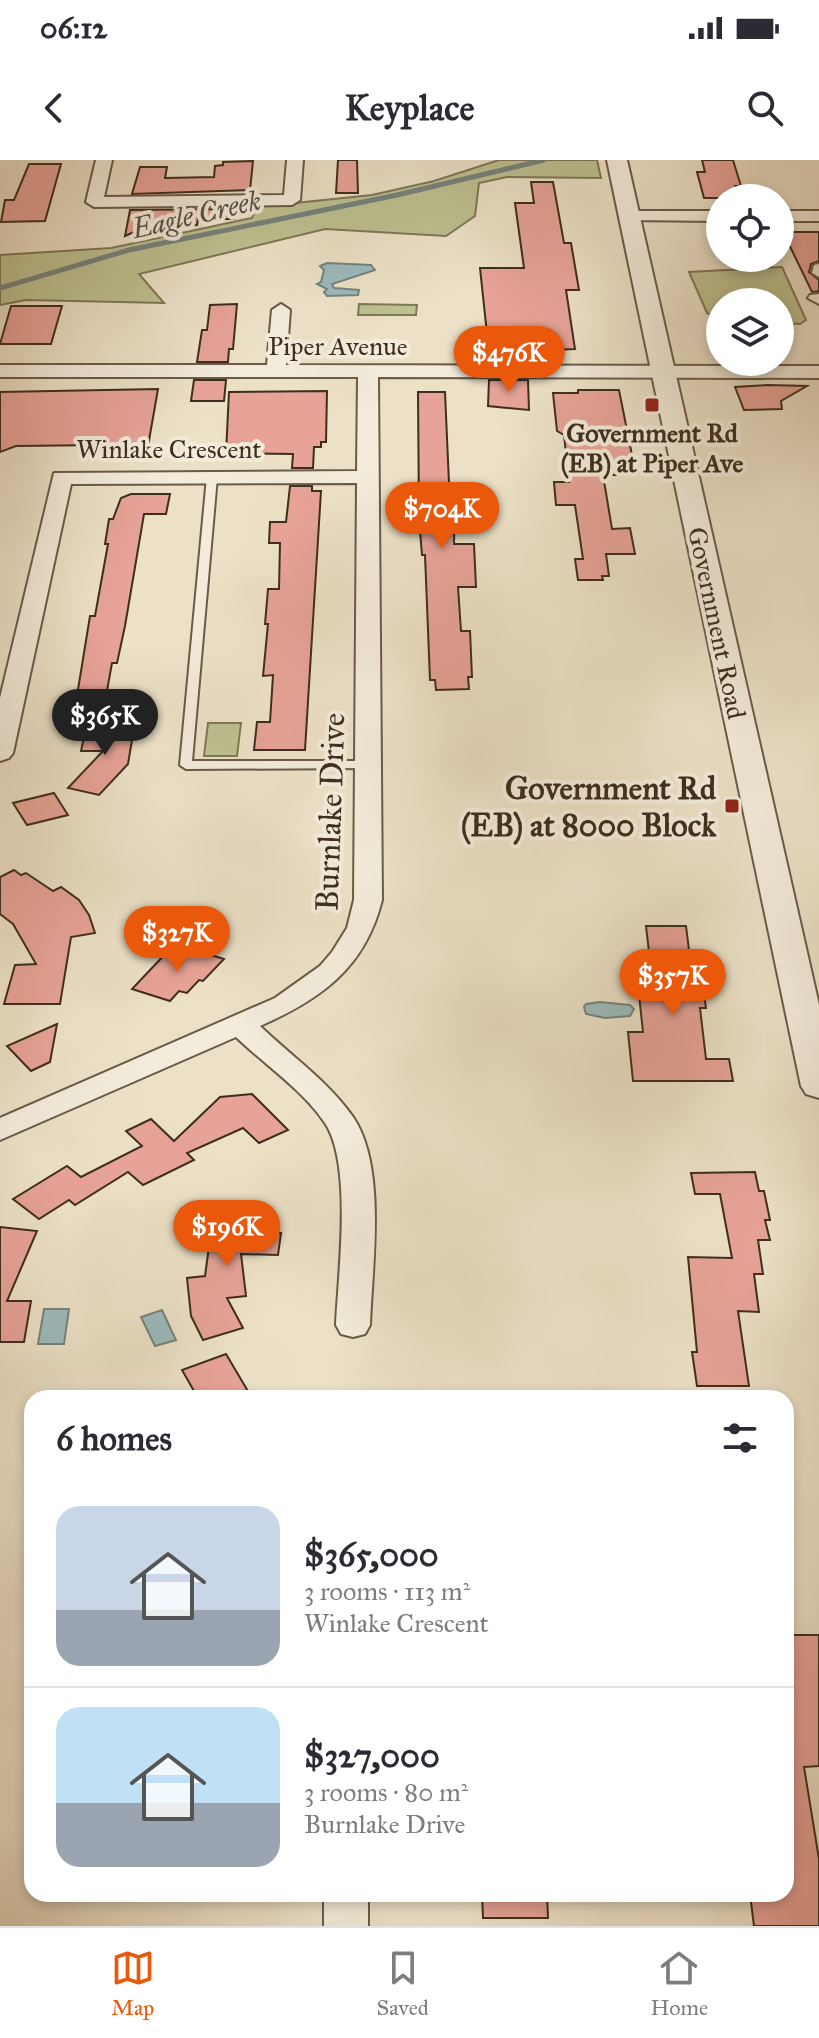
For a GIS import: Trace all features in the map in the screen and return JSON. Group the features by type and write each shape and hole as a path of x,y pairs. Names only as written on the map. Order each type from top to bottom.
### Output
{"street":[{"path":"104,160 94,202 292,200 295,160"},
{"name":"Government Road","path":"617,160 819,1086"},
{"path":"630,216 706,216"},
{"path":"794,216 819,216"},
{"path":"276,371 281,310"},
{"name":"Piper Avenue","path":"0,371 819,372"},
{"name":"Burnlake Drive","path":"0,1130 242,1026 308,989 330,972 354,943 368,900 368,372"},
{"name":"Winlake Crescent","path":"0,753 62,478 367,477"},
{"path":"242,1026 331,1110 350,1140 356,1169 353,1325"},
{"path":"346,1902 346,1926"}],"lane":[{"path":"212,477 186,765 366,765"}],"green space":[{"path":"499,160 597,160 601,178 507,177 479,183 475,216 446,236 325,229 139,274 164,303 26,300 0,305 0,255 111,248 252,218 257,207 372,195 434,181"},
{"path":"689,272 784,272 792,288 706,288 706,311"},
{"path":"794,294 806,320 794,324"},
{"path":"359,304 417,305 416,315 358,315"},
{"path":"208,723 241,723 237,756 204,756"}],"water":[{"path":"327,263 371,265 375,270 332,284 334,288 359,290 358,295 327,296 324,292 327,289 317,284 321,282 324,270 320,266"},
{"path":"586,1004 630,1005 634,1009 630,1016 605,1018 586,1014"},
{"path":"44,1309 69,1309 64,1344 38,1344"},
{"path":"162,1310 176,1340 155,1346 141,1317"}],"building":[{"path":"338,160 357,160 358,193 336,193"},
{"path":"702,160 733,160 740,184 706,184 704,198 697,172 705,172"},
{"path":"253,161 250,190 132,194 140,167 167,167 165,178 214,177 215,166 223,165 223,162"},
{"path":"29,164 61,164 45,221 1,222 5,200 14,200"},
{"path":"531,182 553,182 564,243 571,243 579,290 566,290 575,349 527,351 527,362 490,362 480,268 524,268 515,203 534,203"},
{"path":"237,209 235,219 198,219 197,225 143,228 125,236 130,210"},
{"path":"794,232 819,232 819,261 811,264 809,272 819,280 819,291 812,292 794,255"},
{"path":"237,304 233,349 229,349 228,362 197,362 202,330 207,330 210,305"},
{"path":"11,306 62,306 51,344 0,344"},
{"path":"194,380 226,380 224,401 191,401"},
{"path":"489,380 528,380 529,410 488,406"},
{"path":"807,386 781,401 782,409 744,410 735,387"},
{"path":"158,389 147,452 100,452 102,445 16,446 0,452 0,392"},
{"path":"578,390 619,390 634,465 618,465 620,475 603,475 612,529 630,528 635,554 606,554 609,576 602,576 603,580 578,580 575,559 583,559 575,505 556,505 554,482 569,482 564,435 557,431 553,393 578,393"},
{"path":"327,391 326,442 321,442 321,447 314,447 313,468 292,468 293,454 226,453 229,392"},
{"path":"418,392 445,392 449,483 455,483 454,544 474,544 476,587 458,587 461,631 470,631 472,677 468,677 469,689 436,690 435,680 430,680 425,555 422,555 419,519"},
{"path":"290,486 312,486 312,491 321,491 305,750 254,750 257,722 270,722 273,675 263,676 268,624 265,624 268,589 279,589 280,543 269,543 270,522 286,522"},
{"path":"131,494 170,494 166,514 144,514 125,626 117,663 112,663 103,713 74,714 90,616 95,616 108,544 105,544 109,519 113,519 121,498"},
{"path":"136,716 128,764 99,795 68,788 103,751 81,751 86,728 125,728"},
{"path":"54,793 68,815 27,825 13,803"},
{"path":"14,870 21,875 26,873 53,891 61,887 79,900 89,915 95,933 71,937 60,1004 4,1004 15,965 36,964 13,924 0,914 0,877"},
{"path":"646,926 686,926 693,982 702,982 706,1008 700,1008 706,1059 729,1059 733,1081 633,1081 628,1032 643,1032 639,995 654,995"},
{"path":"170,949 193,956 198,951 224,959 203,981 199,980 187,993 179,991 170,1001 132,989"},
{"path":"57,1024 50,1062 31,1071 7,1046"},
{"path":"252,1094 288,1130 259,1143 243,1128 187,1153 194,1160 143,1185 128,1172 75,1205 69,1200 39,1219 13,1199 67,1166 81,1177 142,1146 126,1131 151,1119 174,1141 220,1097"},
{"path":"755,1172 759,1191 764,1191 770,1220 765,1220 770,1240 758,1240 763,1274 754,1274 759,1312 738,1311 749,1386 697,1386 692,1352 697,1352 688,1257 732,1258 720,1194 695,1194 691,1173"},
{"path":"221,1201 256,1202 252,1232 281,1233 278,1255 241,1254 246,1296 227,1298 243,1328 203,1340 191,1316 187,1278 205,1276 213,1217 218,1217"},
{"path":"0,1227 37,1231 7,1301 31,1301 24,1342 0,1342"},
{"path":"226,1354 247,1390 193,1390 182,1370"},
{"path":"794,1635 819,1635 819,1766 804,1767 819,1859 819,1926 754,1926 751,1902 794,1902"},
{"path":"482,1902 547,1902 548,1918 483,1918"}],"waterway":[{"name":"Eagle Creek","path":"0,288 129,250 397,195 544,160"}],"place":[{"name":"Government Rd (EB) at Piper Ave","path":"652,405"},
{"name":"Government Rd (EB) at 8000 Block","path":"732,806"}]}
